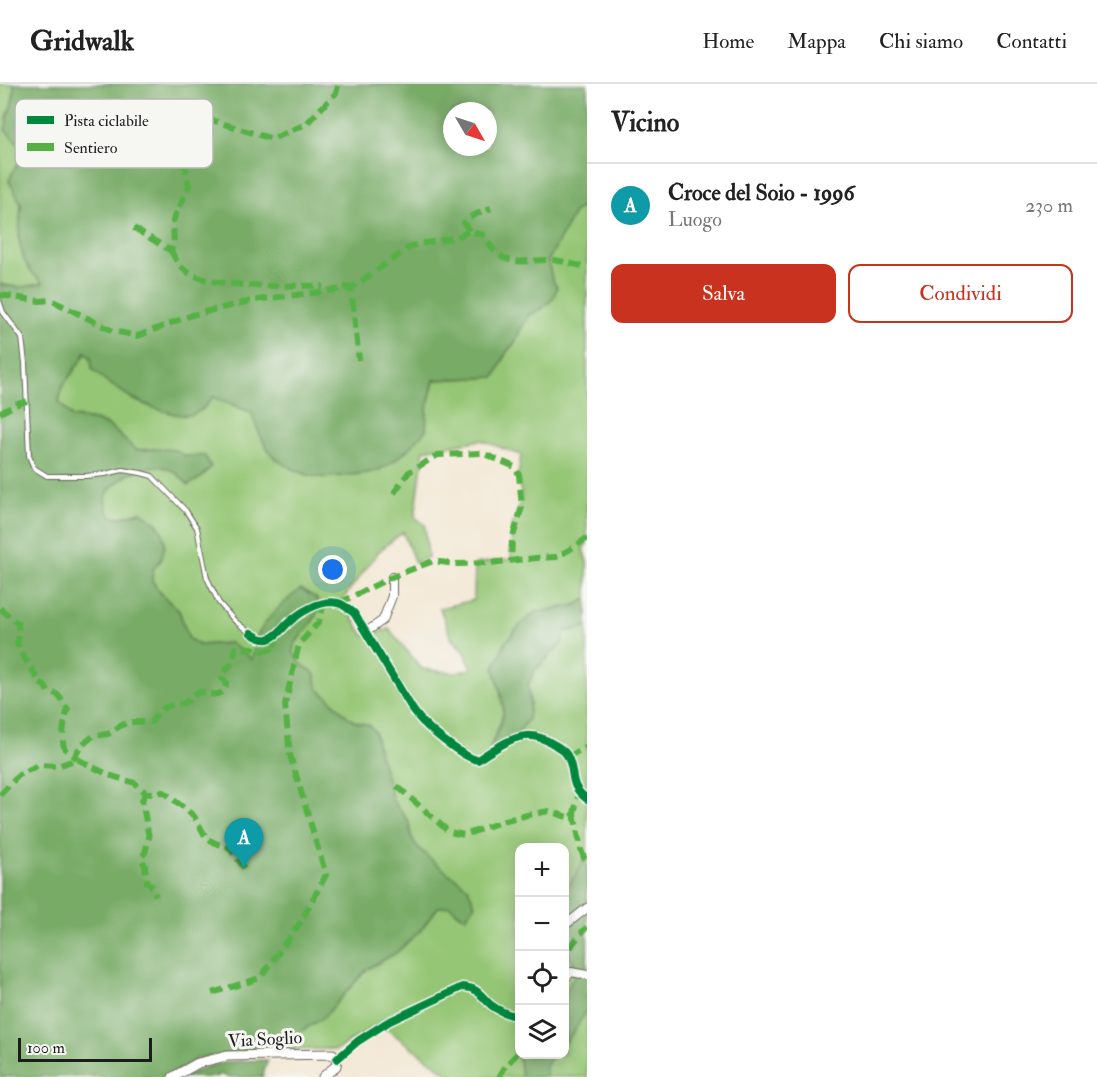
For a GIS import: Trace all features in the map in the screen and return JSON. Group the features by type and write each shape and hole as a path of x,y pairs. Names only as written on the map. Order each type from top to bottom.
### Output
{"street":[{"path":"366,632 383,620 392,596 392,577"},
{"path":"251,633 261,639 270,639 304,612 324,603 339,603 354,613 424,724 453,747 473,760 478,760 511,739 525,735 540,737 562,749 568,757 573,782 579,793 587,799"},
{"path":"569,922 587,908"},
{"path":"569,974 571,972 587,975"},
{"path":"323,1077 336,1066 337,1059 358,1041 388,1022 462,987 471,988 506,1015 515,1016"},
{"name":"Via Soglio","path":"173,1077 198,1063 227,1056 325,1053 333,1054 337,1059"}],"lane":[{"path":"0,303 3,312 22,338 29,456 34,468 47,476 86,476 123,470 152,476 186,511 197,528 207,578 219,603 235,621 251,633"}],"green space":[{"path":"0,84 14,84 12,102 6,120 15,136 15,168 9,181 21,204 19,241 43,283 20,288 0,284"},
{"path":"14,84 587,84 587,202 574,213 548,261 552,279 557,288 553,299 529,315 515,342 506,353 495,377 434,380 427,409 426,430 390,464 376,471 328,477 316,477 298,471 280,462 271,454 251,412 213,397 201,410 192,415 185,416 164,411 117,389 92,369 91,357 85,352 62,387 59,402 72,417 95,420 109,426 136,450 176,450 185,456 205,456 211,467 201,478 188,485 176,473 159,466 142,469 126,476 112,487 105,498 109,513 116,518 141,512 155,522 161,530 165,541 163,553 153,569 152,581 163,596 179,611 189,639 199,645 230,643 252,659 258,634 279,608 301,589 316,598 320,606 314,619 294,645 293,652 301,664 314,673 318,689 349,718 369,725 375,732 393,801 409,822 411,836 416,845 468,888 475,905 466,917 450,906 438,907 420,931 396,953 367,969 323,1018 298,1033 284,1050 238,1052 197,1059 167,1077 0,1077 0,284 22,287 43,283 31,272 24,260 19,241 21,204 9,181 15,168 213,168 213,99 15,99 15,140 5,130 14,95"},
{"path":"587,202 587,543 583,549 587,562 587,599 576,605 534,613 499,658 494,668 503,712 490,750 530,705 528,685 535,670 561,644 565,631 587,626 587,1077 452,1077 380,1024 336,1050 284,1050 298,1033 323,1018 367,969 396,953 420,931 438,907 450,906 459,914 474,905 468,888 416,845 411,836 409,822 393,801 375,732 369,725 349,718 318,689 314,673 301,664 293,652 294,645 314,619 253,660 230,643 199,645 189,639 179,611 163,596 152,581 153,569 162,559 162,536 158,527 141,512 116,518 112,516 106,507 105,497 119,480 142,468 159,466 167,468 177,473 189,485 185,456 167,449 136,450 109,426 95,420 72,417 59,402 62,386 85,352 132,399 151,407 176,414 202,410 213,397 251,412 264,441 284,465 426,430 427,409 434,380 495,377 506,353 515,342 529,315 541,309 557,288 552,279 548,261 574,213","holes":["481,440 521,455 518,476 522,498 512,526 511,559 475,564 474,600 440,608 451,638 465,652 471,669 456,673 422,669 389,629 364,636 342,600 379,551 403,532 415,563 428,557 425,525 415,517 424,450"]},
{"path":"587,599 587,626 565,631 561,644 535,670 528,685 530,705 528,719 513,740 490,750 503,715 502,699 494,668 505,643 534,613 576,605"},
{"path":"585,855 587,858 587,1009 569,1038 569,986 575,974 574,963 569,955 569,884"},
{"path":"518,1059 550,1059 546,1066 546,1077 522,1077"},
{"path":"268,1060 262,1077 227,1077 219,1074 216,1077 183,1077 214,1065"}],"marked path":[{"path":"213,121 272,139 306,124 336,93 339,84"},
{"path":"134,228 171,251 174,244 173,221 189,186 186,168"},
{"path":"469,231 464,223 470,217 491,208"},
{"path":"0,295 40,301 51,300 113,331 138,336 192,315 255,300 351,288 412,246 457,237 469,231 483,235 491,247 506,259 514,261 554,260 587,266"},
{"path":"171,251 181,267 193,275 209,280 248,285 323,286"},
{"path":"344,287 351,288 359,360"},
{"path":"0,413 27,401"},
{"path":"394,493 409,472 438,455 482,453 515,467 519,475 522,507 512,540 511,561"},
{"path":"339,603 392,577 433,561 456,564 490,563 557,557 587,538"},
{"path":"212,993 260,978 300,923 326,875 290,755 285,705 299,644 319,622 324,603"},
{"path":"0,608 18,624 19,649 40,683 48,692 59,696 68,709 63,741 65,749 77,759"},
{"path":"77,759 76,753 93,736 108,734 129,722 151,722 165,707 184,703 199,692 215,695 222,692 226,682 222,674 233,662 235,648 260,651 271,649 273,643 276,643 273,638"},
{"path":"568,757 587,746"},
{"path":"0,795 19,775 38,765 58,766 77,759 109,775 135,783 146,793 164,792 194,816 207,839 229,847 244,868"},
{"path":"397,786 449,832 465,835 506,820 549,811 570,818 574,813 579,793"},
{"path":"146,793 142,800 149,838 145,853 141,857 145,866 147,883 154,888 155,896"},
{"path":"574,813 581,850 587,865"},
{"path":"569,952 579,935 587,927"},
{"path":"499,1077 515,1056"}],"cycle path":[{"path":"251,633 261,639 268,639 310,608 331,602 342,604 354,613 413,710 443,740 478,760 513,739 526,736 540,738 561,749 567,755 577,789 587,799"},
{"path":"337,1059 358,1041 388,1022 462,987 476,990 491,1005 515,1016"}],"place":[{"name":"Croce del Soio - 1996","path":"244,868"}]}
